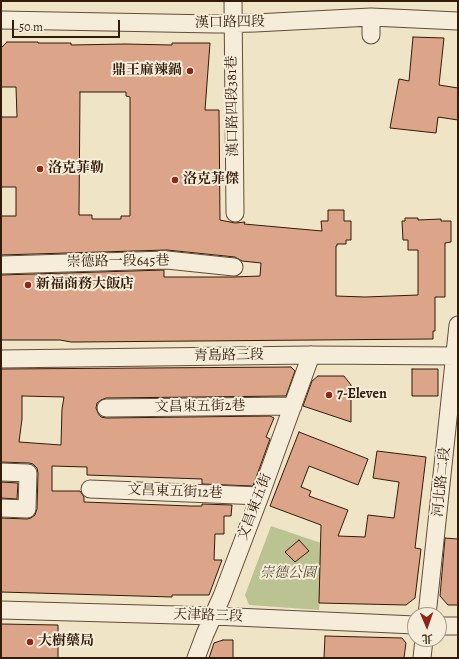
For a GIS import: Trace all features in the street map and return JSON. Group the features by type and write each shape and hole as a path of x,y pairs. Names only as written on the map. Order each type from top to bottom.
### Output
{"street":[{"name":"漢口路四段381巷","path":"233,1 235,213"},
{"name":"漢口路四段","path":"1,20 233,24 371,16 458,21"},
{"path":"371,16 371,35"},
{"name":"崇德路一段645巷","path":"1,265 167,260 234,267"},
{"name":"河北路二段","path":"428,607 457,356 458,325"},
{"name":"青島路三段","path":"1,359 311,355 457,356"},
{"name":"文昌東五街","path":"196,658 260,496 311,355"},
{"name":"文昌東五街2巷","path":"106,408 293,406"},
{"path":"1,472 28,473 27,509 1,508"},
{"name":"文昌東五街12巷","path":"90,489 260,496"},
{"name":"天津路三段","path":"1,610 213,616 407,625"},
{"path":"447,626 458,626"},
{"path":"422,658 423,647"}],"green space":[{"name":"崇德公園","path":"271,526 324,544 319,610 249,605 245,595"}],"building":[{"path":"413,37 444,38 439,85 458,88 458,120 438,117 436,133 390,128 399,79 409,81"},
{"path":"7,42 71,43 71,45 172,45 172,43 210,43 205,110 219,110 220,220 235,223 245,222 244,224 322,231 321,221 328,221 328,210 344,210 344,221 351,221 351,240 346,240 346,244 337,244 336,246 336,296 365,297 418,295 418,250 408,250 408,240 403,240 402,221 405,221 405,218 418,218 418,220 441,219 441,221 451,221 451,242 445,243 445,297 435,297 435,331 433,331 433,339 77,342 60,340 1,340 1,275 164,270 164,277 260,276 261,263 242,261 235,257 167,250 1,255 1,216 16,216 16,187 1,187 1,117 17,117 16,87 1,87 1,48","holes":["80,92 126,92 126,96 130,97 130,216 121,216 121,219 92,219 92,215 79,215"]},
{"path":"291,367 295,371 286,396 106,398 97,403 96,408 98,413 101,417 106,418 270,416 274,418 266,437 270,439 253,486 202,484 202,479 87,475 87,467 52,466 52,491 80,491 84,497 84,502 191,506 202,506 202,504 232,505 231,516 224,516 224,534 215,534 214,560 222,560 209,595 172,595 172,597 1,592 1,518 27,519 35,515 37,509 38,473 37,468 33,464 1,462 1,369","holes":["22,396 64,397 62,409 61,445 19,442 22,419"]},
{"path":"412,369 438,369 438,396 412,396"},
{"name":"7-Eleven","path":"318,376 344,376 351,385 351,422 303,406 312,381"},
{"path":"299,432 368,459 358,485 309,466 301,487 311,491 309,496 348,510 338,536 365,537 368,515 394,518 399,482 373,478 377,451 426,457 415,548 421,549 415,598 406,605 319,603 321,525 270,506"},
{"path":"1,482 18,483 17,499 1,498"},
{"path":"445,538 458,539 458,605 448,605 440,596"},
{"path":"299,540 309,551 295,562 285,552"},
{"name":"大樹藥局","path":"1,624 58,625 58,658 1,658"},
{"path":"325,636 402,638 406,643 404,658 324,658"},
{"path":"223,640 233,640 233,658 209,658 214,643"}],"place":[{"name":"鼎王麻辣鍋","path":"190,71"},
{"name":"洛克菲勒","path":"40,169"},
{"name":"洛克菲傑","path":"175,180"},
{"name":"新福商務大飯店","path":"28,285"},
{"name":"7-Eleven","path":"329,395"},
{"name":"大樹藥局","path":"30,642"}]}
